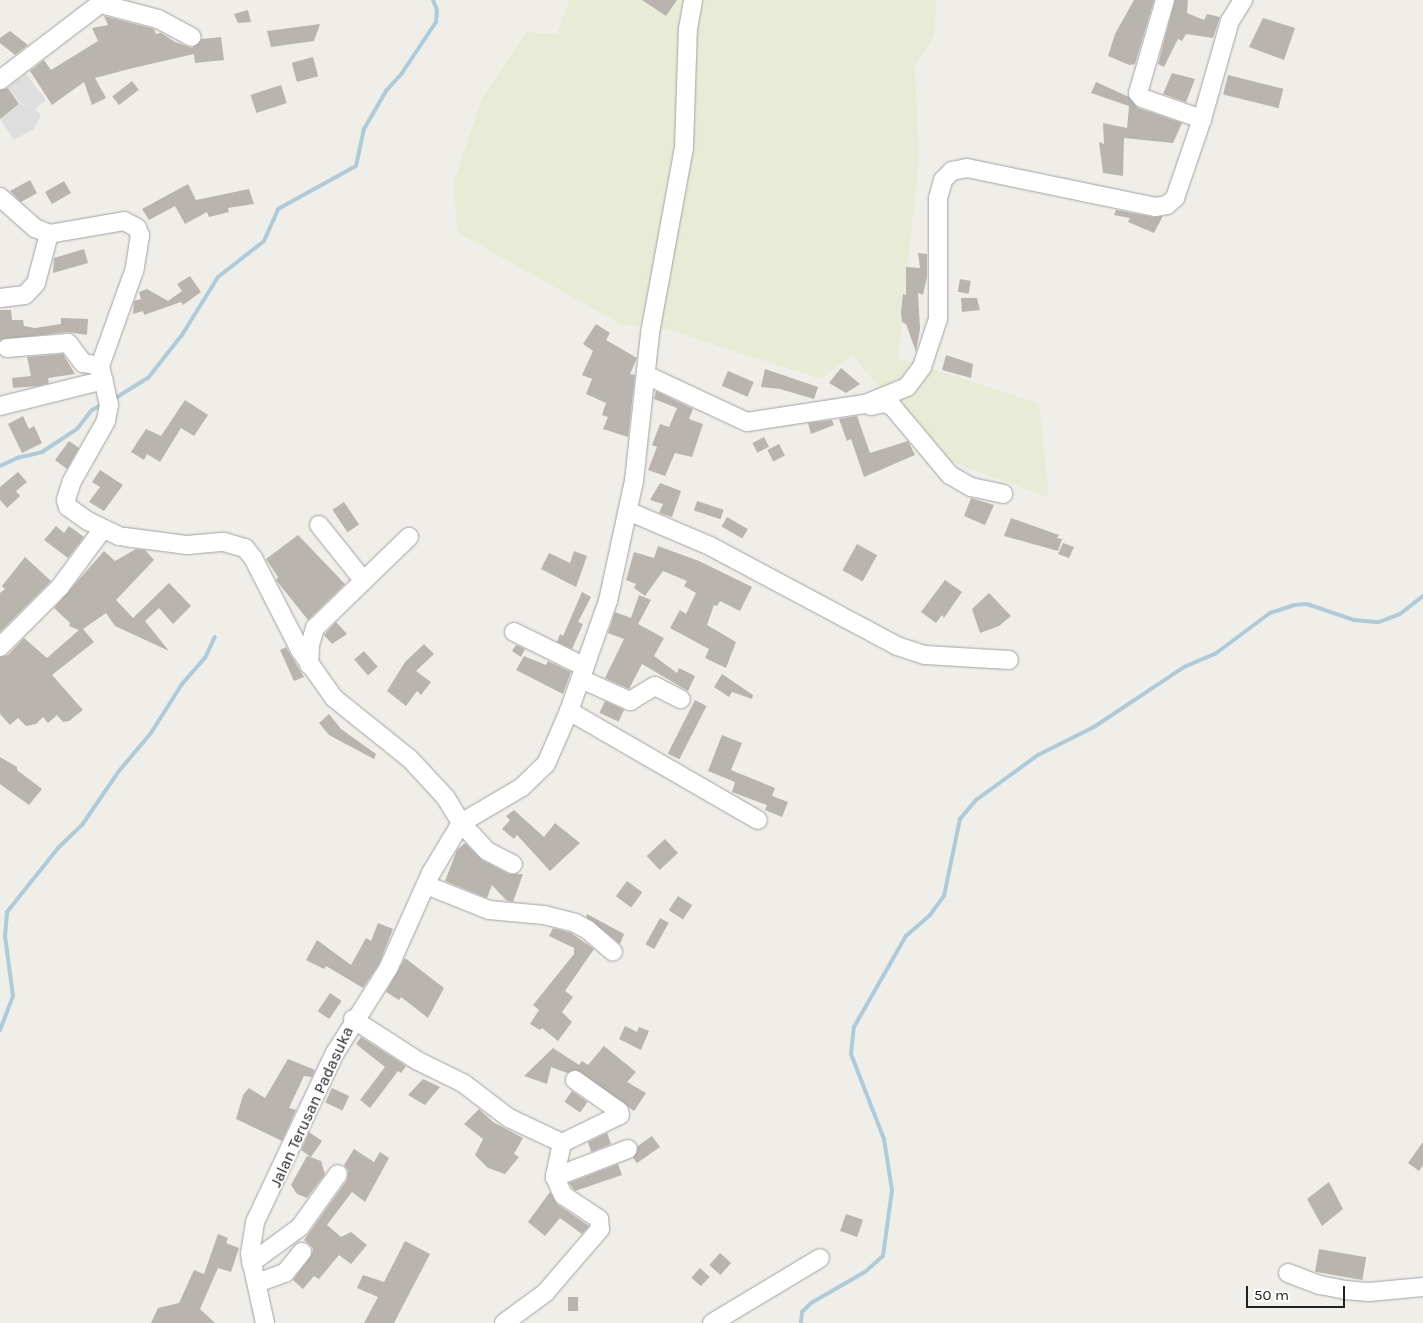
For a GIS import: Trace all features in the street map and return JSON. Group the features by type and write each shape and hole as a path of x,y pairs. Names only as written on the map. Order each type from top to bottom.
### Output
{"street":[{"path":"461,823 522,787 541,770 569,712 608,601 628,511 639,449 655,299 684,147 688,29 693,0"},
{"path":"1165,0 1138,93 1142,98 1202,119"},
{"path":"646,374 747,422 865,404 908,387 916,379 935,335 938,319 938,198 942,180 952,172 967,168 1155,207 1168,205 1175,198 1202,119 1230,21 1243,0"},
{"path":"0,80 103,2 158,19 178,27 192,36"},
{"path":"0,197 35,228 49,234 124,221 137,228 140,234 134,271 102,373 109,406 106,421 68,490 66,500 68,507 116,534 187,545 224,542 244,548 253,558 310,666 334,698 423,772 446,798 461,823 487,851 514,864"},
{"path":"0,298 25,295 36,283 49,234"},
{"path":"7,348 68,343 83,363 102,373"},
{"path":"0,406 102,373"},
{"path":"865,404 867,407 884,403 892,406 950,475 971,487 1003,494"},
{"path":"628,511 710,546 897,646 925,655 1009,660"},
{"path":"319,525 362,580"},
{"path":"0,647 116,534"},
{"path":"310,666 310,645 315,628 362,580 409,538"},
{"path":"514,632 630,701 655,686 681,699"},
{"path":"569,712 758,820"},
{"name":"Jalan Terusan Padasuka","path":"265,1323 251,1263 255,1222 353,1019 388,968 426,885 461,823"},
{"path":"426,885 489,910 544,915 575,924 588,930 613,952"},
{"path":"353,1019 418,1061 463,1083 509,1118 562,1144"},
{"path":"562,1144 620,1115 619,1111 575,1080"},
{"path":"504,1323 545,1293 600,1229 599,1219 563,1195 555,1177 562,1144"},
{"path":"555,1177 628,1149"},
{"path":"251,1263 300,1226 338,1174"},
{"path":"257,1283 285,1273 302,1252"},
{"path":"712,1323 820,1258"},
{"path":"1288,1273 1320,1285 1345,1290 1423,1287"}],"shaded area":[{"path":"26,74 46,100 35,109 41,115 34,129 14,140 0,119 7,109 11,111 20,104 34,109 20,103 8,87"}],"green space":[{"path":"569,0 936,0 935,34 915,66 919,159 898,358 1039,403 1049,498 935,456 853,355 821,379 669,330 620,324 457,232 454,181 482,98 527,32 557,34"}],"building":[{"path":"642,0 677,0 666,16"},
{"path":"1134,0 1154,0 1135,64 1129,65 1108,56 1115,34"},
{"path":"1175,0 1188,0 1187,13 1204,20 1207,14 1220,17 1213,38 1186,34 1182,41 1178,39 1164,67 1158,64"},
{"path":"248,10 251,22 238,23 234,14"},
{"path":"104,16 154,29 156,34 161,33 175,42 192,48 202,39 221,37 224,60 195,63 194,54 133,68 95,78 106,98 92,105 84,82 52,105 30,71 44,60 51,70 98,41 92,28 108,25"},
{"path":"1263,18 1295,28 1284,60 1249,47"},
{"path":"320,24 314,41 271,47 267,31"},
{"path":"10,31 28,45 15,55 0,43 0,38"},
{"path":"313,57 318,76 297,82 292,63"},
{"path":"1172,73 1195,79 1186,102 1163,94"},
{"path":"1228,75 1283,89 1278,108 1223,94"},
{"path":"132,81 139,90 119,105 112,96"},
{"path":"1096,82 1129,97 1138,108 1182,123 1173,143 1124,138 1123,176 1103,173 1099,142 1104,144 1103,123 1127,128 1129,106 1091,93"},
{"path":"281,85 287,103 256,113 251,95"},
{"path":"8,88 19,104 0,119 0,90"},
{"path":"30,180 37,193 21,202 10,191"},
{"path":"64,181 71,193 52,204 45,192"},
{"path":"188,184 196,200 249,189 254,204 228,208 229,212 209,217 207,212 185,224 175,206 149,220 142,209"},
{"path":"1116,210 1153,217 1163,216 1154,233 1128,222 1130,218 1114,215"},
{"path":"84,249 88,263 53,273 54,258"},
{"path":"918,253 927,254 927,277 923,295 918,293 920,329 916,352 906,324 902,322 901,312 903,294 906,295 906,267 920,268"},
{"path":"190,276 201,292 183,305 181,302 144,315 143,311 133,314 134,301 141,299 139,292 147,289 168,301 182,291 177,284"},
{"path":"960,279 971,281 969,294 958,292"},
{"path":"961,298 977,298 980,310 962,312"},
{"path":"0,310 11,310 12,320 23,320 24,326 35,328 61,324 61,318 88,319 87,335 67,332 0,340"},
{"path":"596,324 610,333 606,340 637,358 630,374 635,375 628,437 603,429 608,417 602,415 606,403 586,394 592,379 582,375 593,351 583,344"},
{"path":"63,354 75,374 48,378 49,383 38,386 13,388 12,378 31,376 27,357"},
{"path":"946,355 973,364 971,378 942,370"},
{"path":"841,368 860,384 846,393 829,383"},
{"path":"765,369 818,387 814,399 780,389 761,387"},
{"path":"728,371 754,382 748,397 722,386"},
{"path":"656,391 693,409 689,419 703,424 692,457 675,453 665,476 648,470 657,447 652,445 660,424 669,427 677,408 654,399"},
{"path":"185,400 208,415 194,436 181,428 160,462 147,454 144,460 131,452 146,429 161,436"},
{"path":"23,416 29,429 34,426 42,443 22,453 8,424"},
{"path":"857,416 870,453 908,441 915,455 864,477 851,439 847,441 839,419"},
{"path":"832,420 834,425 811,434 808,423"},
{"path":"764,437 769,447 757,453 752,443"},
{"path":"69,441 79,448 67,469 55,460"},
{"path":"779,444 785,456 773,461 767,450"},
{"path":"100,470 123,485 104,511 89,502 100,487 92,482"},
{"path":"18,472 27,482 16,491 20,496 7,508 0,500 0,487"},
{"path":"660,483 681,491 672,517 659,513 663,504 650,500"},
{"path":"971,498 994,505 985,525 964,516"},
{"path":"697,501 724,510 721,519 694,511"},
{"path":"344,502 359,524 347,532 332,510"},
{"path":"727,517 748,529 742,539 722,527"},
{"path":"1011,518 1059,535 1057,538 1062,539 1058,551 1004,536"},
{"path":"56,526 64,533 69,526 84,537 68,558 44,540"},
{"path":"298,535 345,584 308,620 276,580 278,577 266,559"},
{"path":"1063,543 1074,547 1069,558 1058,554"},
{"path":"857,544 877,555 863,581 842,570"},
{"path":"658,546 699,561 752,587 740,611 720,601 717,606 714,605 707,625 736,642 726,668 705,658 709,649 670,628 680,610 686,614 696,593 684,586 687,581 663,571 645,596 634,588 636,584 626,580 634,552 654,558"},
{"path":"136,549 145,550 154,560 116,600 133,618 169,583 191,606 173,624 159,608 145,621 169,651 115,626 106,613 83,629 94,642 52,675 83,710 69,721 63,722 57,715 48,723 43,717 36,724 26,726 18,718 10,725 0,714 0,657 8,655 24,638 47,658 79,630 69,626 70,623 54,608 104,551 115,561"},
{"path":"574,551 587,556 576,587 541,569 549,553 570,563"},
{"path":"25,557 51,581 0,632 0,593 5,589 2,586"},
{"path":"945,580 962,592 944,618 942,615 936,623 921,612"},
{"path":"582,592 591,597 578,622 583,624 572,649 557,642 560,634 563,636"},
{"path":"989,593 1011,616 999,626 980,633 972,609"},
{"path":"639,595 651,600 638,624 664,638 654,656 677,673 679,668 695,676 688,691 642,664 629,689 605,678 624,639 608,633 615,612 631,618"},
{"path":"336,622 347,634 332,644 324,635"},
{"path":"424,644 434,654 416,671 431,682 421,695 417,691 406,706 387,691 405,662"},
{"path":"516,645 525,649 521,657 512,651"},
{"path":"286,647 304,677 294,681 280,650"},
{"path":"364,651 378,667 368,675 354,660"},
{"path":"524,656 546,665 548,661 571,672 563,694 516,670"},
{"path":"722,674 753,695 752,699 732,692 729,697 714,687"},
{"path":"695,700 707,706 679,759 668,753"},
{"path":"605,701 624,710 619,722 600,713"},
{"path":"329,714 341,729 376,754 374,759 329,735 319,723"},
{"path":"722,735 742,743 731,770 775,788 772,796 788,802 782,817 765,810 767,805 732,792 735,782 708,771"},
{"path":"0,757 17,767 17,770 42,789 29,805 0,784"},
{"path":"514,810 544,837 555,823 580,843 550,871 517,835 514,839 502,829 510,820 506,816"},
{"path":"665,839 678,853 660,870 647,856"},
{"path":"465,843 482,860 509,874 523,874 513,902 506,900 492,885 487,898 445,881 457,850"},
{"path":"627,881 642,892 631,908 616,896"},
{"path":"678,896 692,905 683,920 669,910"},
{"path":"587,914 624,934 620,944 586,917"},
{"path":"660,918 669,923 654,949 645,944"},
{"path":"378,923 393,929 379,964 363,988 326,966 324,969 306,960 317,940 351,965 366,938 371,941"},
{"path":"553,928 571,933 594,949 565,991 573,997 562,1012 572,1022 558,1041 542,1028 540,1030 530,1024 539,1010 533,1005 574,954 574,948 549,936"},
{"path":"405,958 444,988 428,1018 401,997 399,1000 386,992"},
{"path":"330,993 342,1001 329,1019 318,1011"},
{"path":"625,1026 637,1032 639,1027 649,1031 641,1050 619,1039"},
{"path":"361,1037 406,1066 401,1073 398,1071 370,1108 360,1100 385,1067 356,1044"},
{"path":"604,1046 636,1072 627,1082 646,1093 634,1111 576,1070 567,1073 551,1067 547,1084 524,1076 553,1048 579,1065 582,1061 588,1065"},
{"path":"288,1059 315,1070 312,1077 304,1076 289,1108 296,1110 282,1141 236,1119 243,1095 249,1088 265,1098"},
{"path":"423,1079 440,1087 425,1105 408,1095"},
{"path":"332,1088 349,1096 342,1111 325,1103"},
{"path":"572,1091 588,1102 580,1113 565,1102"},
{"path":"479,1109 493,1122 523,1138 514,1154 519,1157 505,1174 488,1168 475,1155 483,1139 464,1124"},
{"path":"309,1132 322,1141 311,1157 301,1150"},
{"path":"607,1133 611,1144 591,1152 588,1142"},
{"path":"652,1136 660,1147 637,1163 633,1158 638,1146"},
{"path":"1423,1142 1423,1165 1419,1171 1408,1163"},
{"path":"354,1149 374,1162 380,1152 389,1158 365,1202 352,1192 327,1225 341,1237 351,1232 367,1245 351,1264 339,1255 319,1279 314,1276 303,1289 293,1280 312,1254 313,1248 304,1240 347,1180 348,1170 344,1165"},
{"path":"307,1156 321,1161 325,1174 307,1198 297,1194 291,1185"},
{"path":"618,1164 622,1175 575,1191 569,1183"},
{"path":"1329,1182 1343,1209 1322,1226 1307,1199"},
{"path":"550,1192 557,1204 589,1226 582,1234 560,1218 545,1236 528,1222"},
{"path":"846,1214 863,1220 857,1237 840,1231"},
{"path":"218,1234 228,1238 226,1243 239,1248 231,1272 218,1268 200,1309 215,1323 151,1323 158,1308 179,1303 194,1270 204,1274"},
{"path":"405,1241 430,1254 394,1323 364,1323 378,1297 357,1288 363,1275 384,1282"},
{"path":"1319,1249 1366,1257 1362,1280 1315,1272"},
{"path":"720,1253 731,1263 720,1275 709,1265"},
{"path":"700,1268 710,1277 701,1286 691,1278"},
{"path":"568,1297 578,1297 578,1311 568,1311"}],"waterway":[{"path":"114,399 148,378 182,335 218,277 264,241 278,209 356,166 364,129 386,91 402,73 436,22 437,10 433,0"},
{"path":"0,466 17,458 42,452 77,429 92,410 103,404"},
{"path":"801,1323 802,1312 811,1303 865,1272 883,1256 892,1190 884,1139 851,1054 854,1027 906,936 930,915 944,896 960,819 976,800 1038,755 1094,727 1184,667 1215,654 1270,613 1294,605 1307,604 1354,620 1379,622 1400,614 1423,596"},
{"path":"0,1030 13,996 5,936 7,912 58,848 82,825 119,771 151,733 182,684 205,658 215,637"}]}
